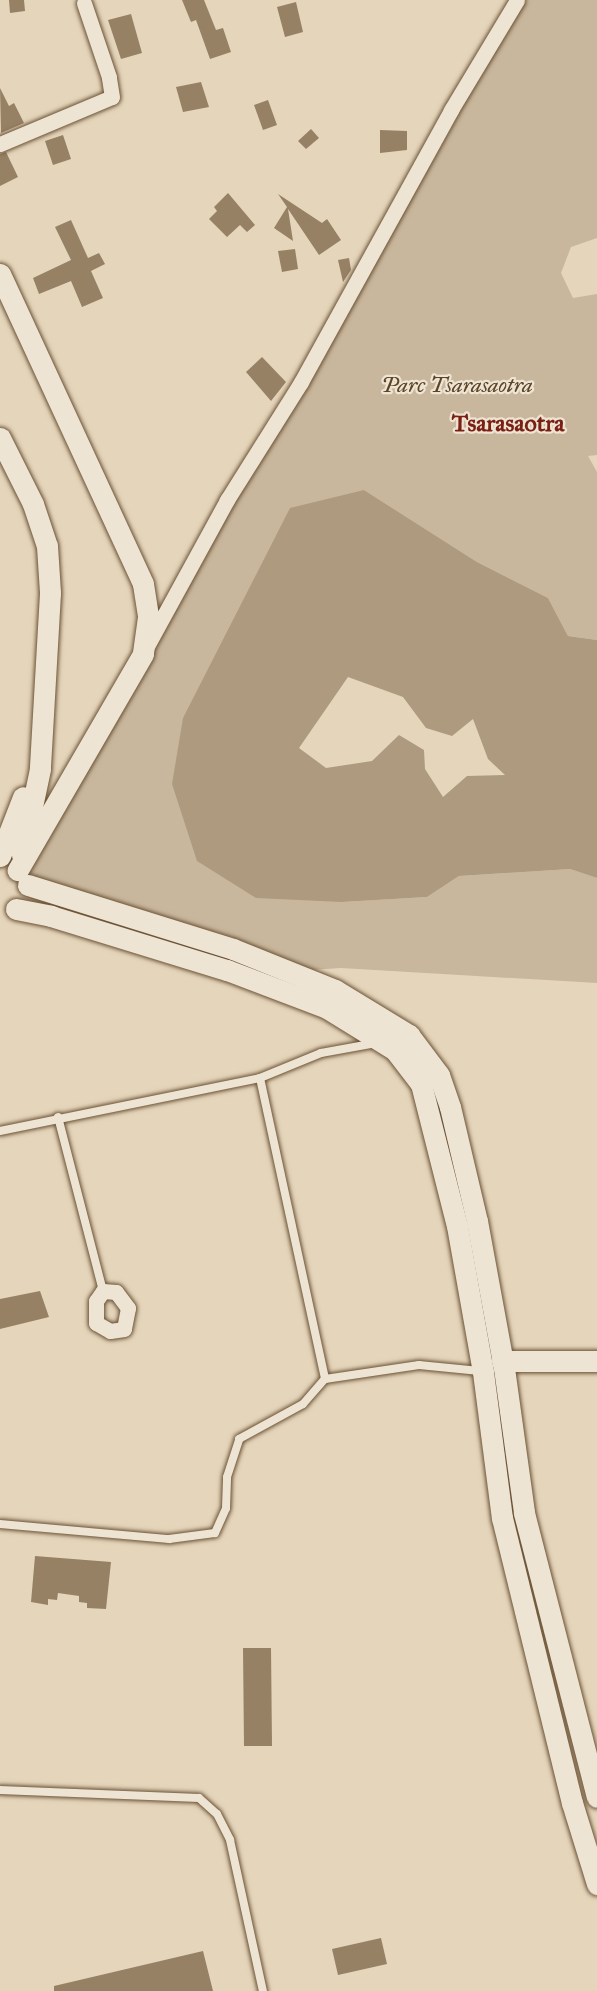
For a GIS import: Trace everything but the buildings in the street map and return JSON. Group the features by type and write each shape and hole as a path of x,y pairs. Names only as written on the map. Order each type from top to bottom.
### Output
{"main road":[{"path":"0,274 143,584 148,617 143,654 62,798 15,874"},
{"path":"0,438 33,504 47,546 49,654 37,786 15,874 26,899 8,910"},
{"path":"0,856 40,745"},
{"path":"37,786 62,798"},
{"path":"15,874 275,966 358,1002 409,1035 439,1075 450,1107 477,1221 502,1361 524,1513 597,1797"},
{"path":"8,910 51,916 227,970 327,1008 395,1050 421,1084 431,1112 458,1226 482,1366 502,1518 564,1770 597,1884"},
{"path":"502,1361 597,1361"}],"street":[{"path":"143,654 227,500 301,382 451,110 518,0"},
{"path":"0,144 112,97 109,77 84,3"}],"lane":[{"path":"0,1131 58,1117 260,1078 321,1053 383,1041"},
{"path":"260,1078 325,1379"},
{"path":"58,1117 103,1292"},
{"path":"0,1524 169,1539 215,1533 226,1508 227,1477 239,1439 303,1404 325,1379 418,1365 482,1366"},
{"path":"0,1790 199,1798 217,1814 230,1840 263,1991"}],"green space":[{"name":"Parc Tsarasaotra","path":"519,0 597,0 597,238 571,247 561,273 573,298 597,294 597,455 588,456 597,472 597,640 568,636 548,598 477,562 364,490 183,718 342,902 427,897 459,876 570,869 597,878 597,983 341,968 295,971 35,877 27,870 127,683"}],"shaded area":[{"path":"364,490 477,562 548,598 568,636 597,640 597,878 570,869 459,876 427,897 342,902 256,898 197,861 172,784 183,718 290,508","holes":["348,677 403,697 426,728 452,736 473,719 488,759 505,775 467,776 443,797 425,769 424,750 399,735 372,761 326,768 299,748"]}],"district":[{"name":"Tsarasaotra","path":"508,424"}]}
